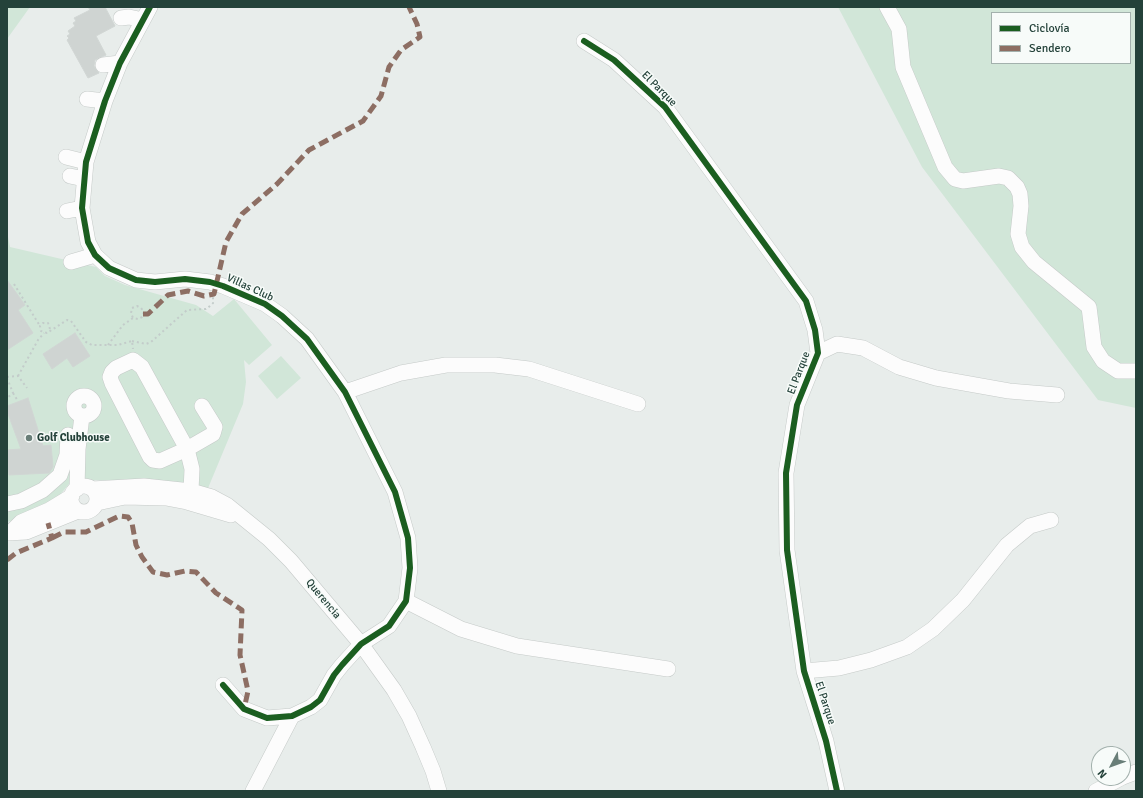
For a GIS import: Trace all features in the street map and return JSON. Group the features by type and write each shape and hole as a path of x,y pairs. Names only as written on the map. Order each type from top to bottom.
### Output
{"street":[{"path":"887,7 899,29 903,67 945,167 955,179 963,181 999,176 1008,178 1020,194 1018,234 1022,247 1034,262 1084,301 1089,307 1094,347 1103,361 1118,371 1136,371"},
{"path":"121,18 146,13"},
{"name":"Villas Club","path":"146,13 120,64 105,101 86,162 77,178 87,237 95,255 109,268 136,280 155,282 185,278 265,304 282,316 307,339 345,392 395,492 408,538 410,568 406,601 389,626 361,644 334,675 320,700 311,707 292,716"},
{"name":"El Parque","path":"584,41 614,60 660,102 710,166 806,300 818,353 797,405 786,473 787,550 804,671 826,741 837,791"},
{"path":"103,65 120,64"},
{"path":"87,99 105,101"},
{"path":"66,157 86,162"},
{"path":"67,211 82,208"},
{"path":"71,262 95,255"},
{"path":"818,353 837,344 863,348 899,367 936,378 1002,390 1057,395"},
{"path":"190,490 192,469 187,449 142,367 133,360 116,368 110,377 150,457 160,461 187,449 209,437 215,431 215,427 202,406"},
{"path":"345,392 401,373 446,365 495,365 529,370 638,404"},
{"path":"81,490 97,497 95,507 88,512 78,511 72,504 81,490 85,416 94,408 92,399 112,383"},
{"path":"7,504 32,496 43,490 58,478 64,468 68,435"},
{"name":"Querencia","path":"8,533 22,522 49,510 81,490 144,486 190,490 212,497 227,505 269,539 291,561 361,644 394,690 409,716 433,771 439,791"},
{"name":"Querencia","path":"97,503 125,497 166,498 188,502 242,517"},
{"name":"Querencia","path":"8,533 26,532 78,511"},
{"path":"804,671 839,668 871,660 907,647 933,630 964,600 1007,546 1030,526 1051,520"},
{"path":"406,601 461,629 516,646 668,669"},
{"path":"223,685 244,708 255,714 266,718 292,716"},
{"path":"253,791 292,716"},
{"path":"1096,791 1105,786"}],"path":[{"path":"14,284 42,331 45,333"},
{"path":"18,376 38,340 50,329 67,320 71,321 89,344 108,345 132,341 146,344 151,342 187,310 206,309 210,306 213,303 216,287"},
{"path":"108,345 123,325 133,318 138,319 142,317 144,312 141,308 136,306 132,308 131,313 133,318"},
{"path":"40,326 43,323 48,323 50,329"},
{"path":"132,341 133,360"},
{"path":"18,376 7,378 12,394 18,401"},
{"path":"18,376 27,388"},
{"path":"7,398 12,394"}],"green space":[{"path":"7,7 30,7 7,39"},
{"path":"838,7 1136,7 1136,408 1098,400 922,167"},
{"path":"7,232 10,247 96,267 105,276 125,285 196,305 213,316 234,299 272,345 249,365 244,360 246,382 243,404 206,493 176,484 95,480 69,484 59,496 20,518 7,522"},
{"path":"281,356 301,378 277,399 258,376"}],"building":[{"path":"88,7 105,7 115,26 96,36 106,55 95,60 94,66 99,73 88,78 67,40 69,38 67,36 70,34 68,31 75,26 73,23 76,21 74,18 90,10"},
{"path":"7,280 25,305 18,310 33,333 7,350"},
{"path":"75,333 90,356 73,367 67,358 52,369 43,354"},
{"name":"Golf Clubhouse","path":"28,398 43,446 51,445 53,467 49,473 9,475 7,450 21,449 7,411 7,406"}],"marked path":[{"path":"143,314 148,314 168,295 188,291 204,296 214,294 226,242 242,214 277,184 309,150 363,121 381,96 389,67 401,50 420,37 417,24 409,7"},
{"path":"52,538 64,532 86,532 119,516 128,517 132,523 136,545 142,557 153,572 167,575 185,571 196,572 216,593 242,610 240,655 248,691 244,709"},
{"path":"7,560 16,553 52,538 48,523"}],"cycle path":[{"path":"150,7 120,63 105,101 86,162 82,208 88,242 95,255 109,268 136,280 155,282 185,279 210,282 223,286 265,304 282,316 307,339 345,392 395,492 408,538 410,568 406,601 389,626 361,644 342,665 334,675 320,700 311,707 292,716 267,718 244,709 223,685"},
{"path":"584,41 614,60 665,107 806,301 815,330 818,353 797,405 786,473 787,550 804,671 826,741 837,791"}],"place":[{"name":"Golf Clubhouse","path":"29,438"}]}
